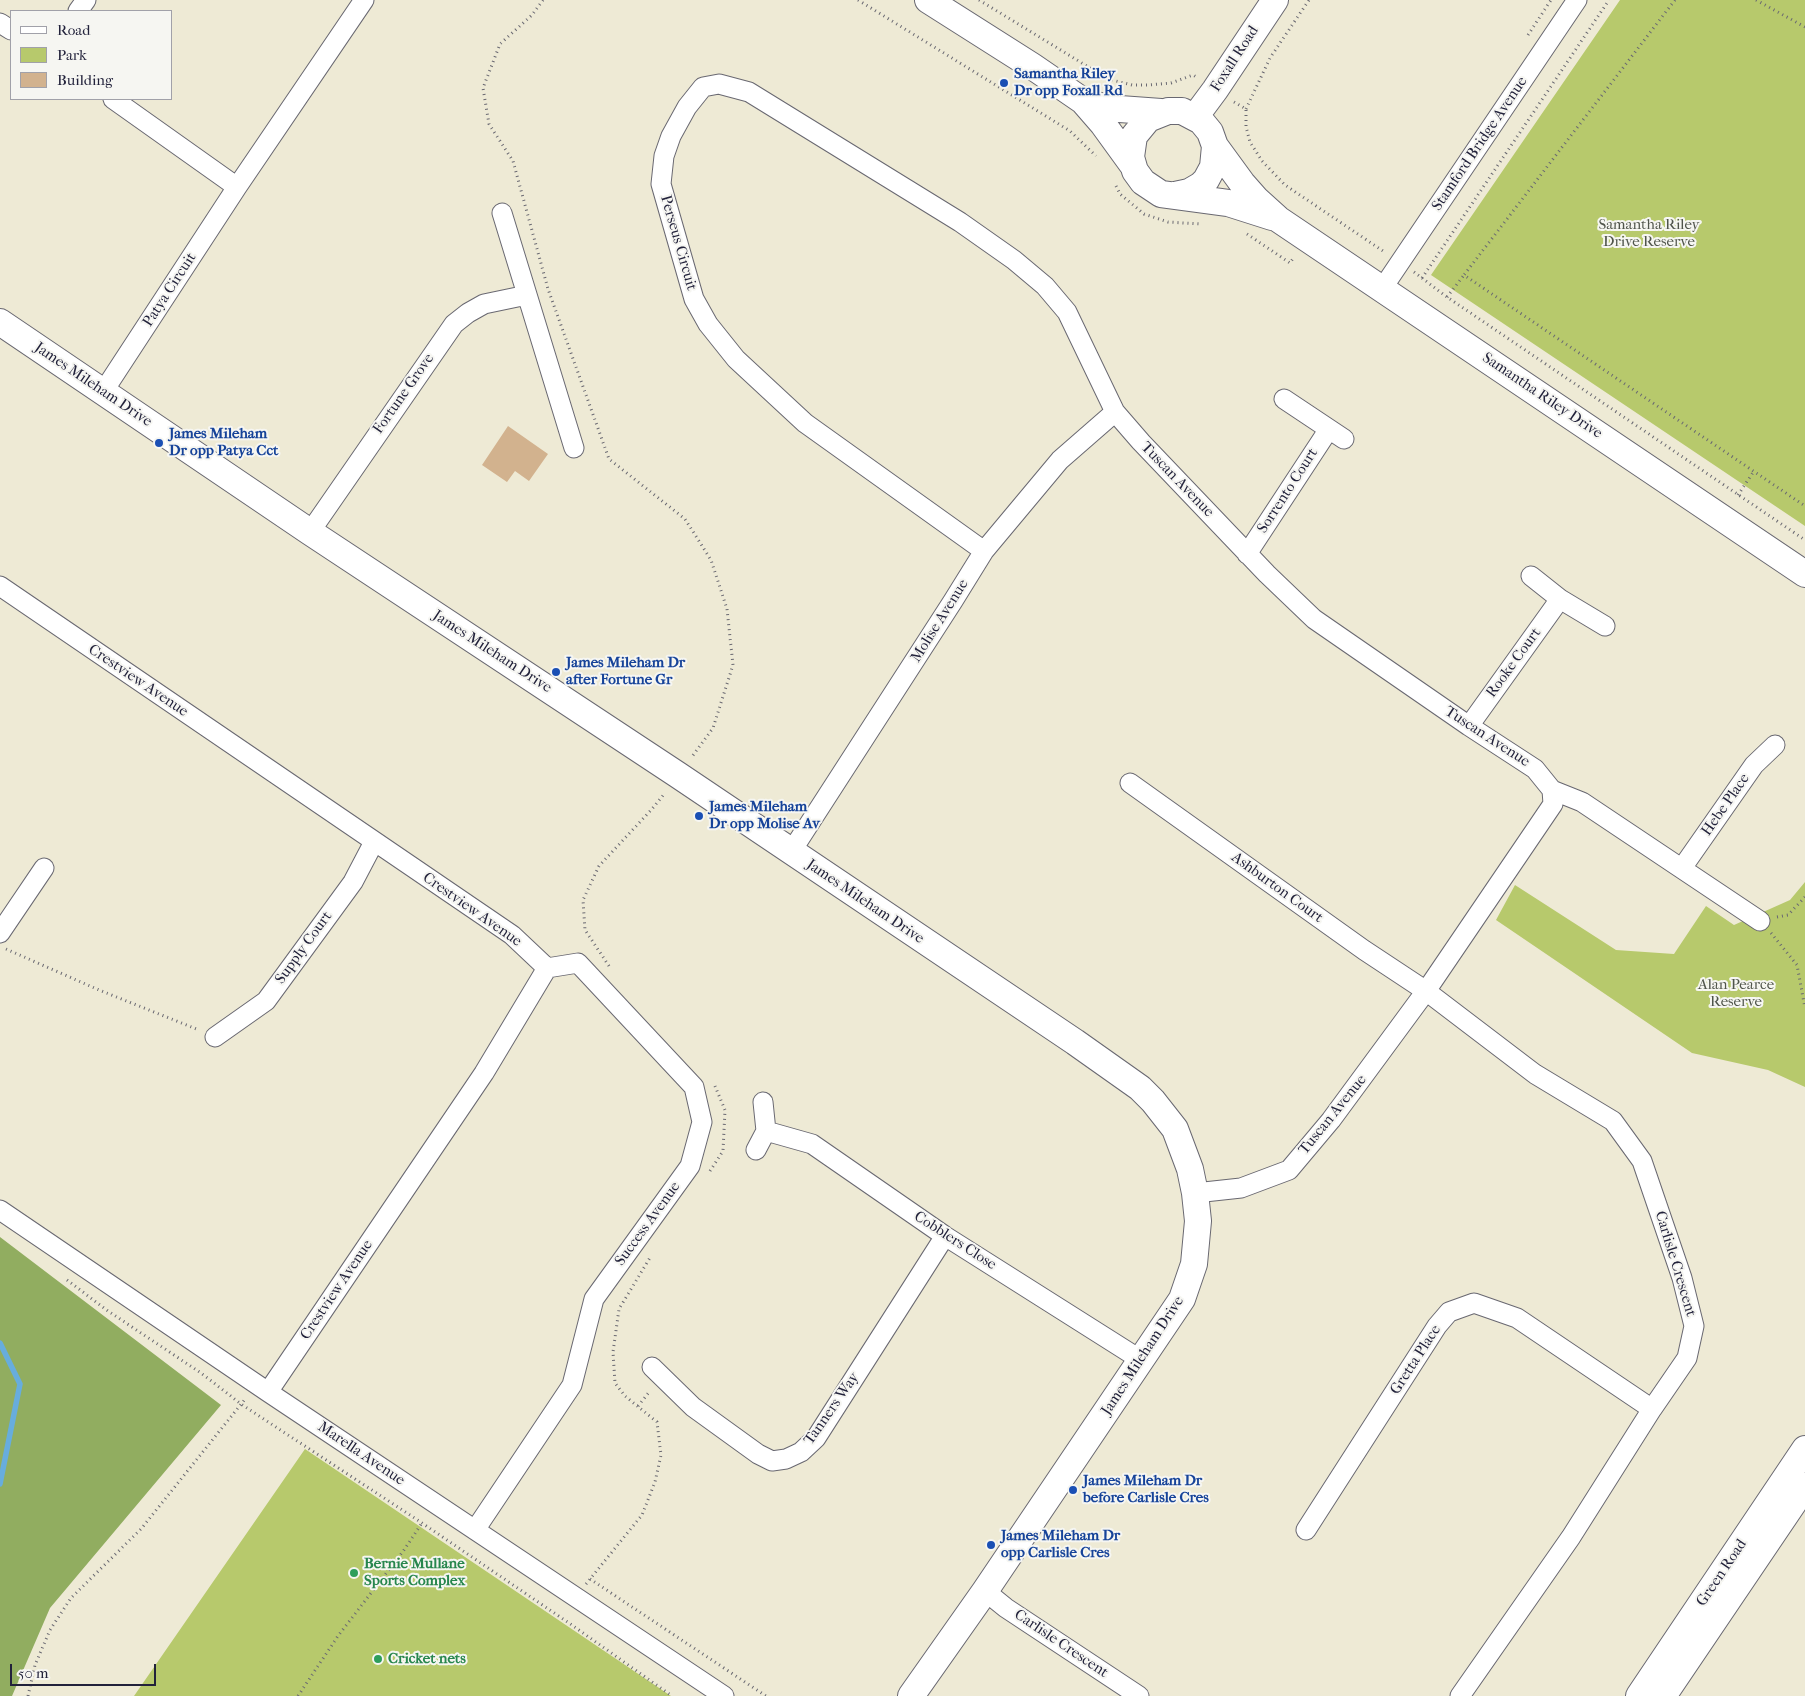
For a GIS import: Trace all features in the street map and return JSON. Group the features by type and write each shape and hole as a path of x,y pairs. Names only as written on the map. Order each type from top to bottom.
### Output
{"street":[{"name":"Patya Circuit","path":"103,392 237,188 364,0"},
{"name":"Samantha Riley Drive","path":"928,0 1083,101 1103,124 1132,164 1138,177 1148,187 1161,194 1228,203 1278,219"},
{"name":"Foxall Road","path":"1195,117 1215,90 1254,28 1275,0"},
{"name":"Stamford Bridge Avenue","path":"1382,289 1577,0"},
{"name":"Perseus Circuit","path":"984,551 805,423 736,359 708,324 694,299 661,184 664,156 672,136 687,107 703,87 719,84 749,92 960,222 1014,260 1045,286 1067,312 1115,412"},
{"path":"113,100 237,188"},
{"name":"Samantha Riley Drive","path":"1083,101 1106,108 1161,112 1182,111 1195,117 1210,132 1215,146 1252,195 1278,219 1805,574"},
{"path":"1132,164 1131,150 1134,136 1148,119 1161,112"},
{"path":"1176,196 1189,192 1206,180 1213,167 1215,146"},
{"path":"502,213 574,448"},
{"name":"Fortune Grove","path":"310,532 454,324 468,312 484,304 527,295"},
{"name":"James Mileham Drive","path":"0,322 310,532 672,789 791,852 1075,1042 1140,1088 1153,1101 1174,1129 1185,1153 1195,1193 1198,1221 1194,1264 1182,1299 911,1696"},
{"path":"1284,399 1344,439"},
{"name":"Molise Avenue","path":"791,852 984,551 1060,460 1115,412"},
{"name":"Tuscan Avenue","path":"1115,412 1247,554 1314,619 1469,726 1536,769 1552,790 1553,804 1426,991 1331,1120 1289,1170 1241,1188 1195,1193"},
{"name":"Sorrento Court","path":"1247,554 1329,429"},
{"path":"1531,576 1560,599 1605,626"},
{"name":"Crestview Avenue","path":"0,586 512,935 547,968 484,1073 268,1392"},
{"name":"Rooke Court","path":"1469,726 1560,599"},
{"name":"Hebe Place","path":"1682,868 1754,765 1775,745"},
{"name":"Ashburton Court","path":"1130,783 1364,950 1426,991"},
{"path":"1552,790 1582,802 1760,921"},
{"name":"Supply Court","path":"215,1037 266,1001 353,882 374,842"},
{"path":"0,933 44,868"},
{"name":"Success Avenue","path":"475,1530 572,1385 594,1299 690,1166 702,1122 694,1087 578,963 547,968"},
{"name":"Carlisle Crescent","path":"1426,991 1535,1074 1613,1121 1642,1161 1682,1278 1694,1326 1687,1358 1652,1409 1571,1537 1460,1696"},
{"path":"756,1150 766,1131 763,1102"},
{"name":"Cobblers Close","path":"766,1131 812,1144 945,1236 1141,1360"},
{"name":"Marella Avenue","path":"0,1210 268,1392 724,1696"},
{"name":"Tanners Way","path":"652,1367 693,1407 758,1454 772,1461 786,1459 802,1452 816,1438 945,1236"},
{"name":"Gretta Place","path":"1306,1530 1437,1326 1449,1312 1474,1303 1517,1318 1652,1409"},
{"name":"Green Road","path":"1639,1696 1805,1449"},
{"name":"Green Road","path":"1664,1696 1805,1486"},
{"name":"Carlisle Crescent","path":"984,1591 1006,1608 1139,1696"}],"path":[{"path":"542,0 532,15 500,44 483,88 489,124 513,161 548,289 609,459 684,519 711,560 727,609 733,665 713,728 672,789 599,866 584,900 585,930 612,968"},
{"path":"858,0 1070,131 1100,161"},
{"path":"1246,110 1270,58 1309,0"},
{"path":"1422,278 1609,0"},
{"path":"1447,297 1676,0"},
{"path":"1756,0 1805,27"},
{"path":"1112,180 1120,194 1144,214 1168,222 1208,224"},
{"path":"1242,230 1290,263 1308,239"},
{"path":"1464,275 1805,506"},
{"path":"1738,495 1754,471"},
{"path":"1805,897 1788,915 1760,921 1797,965 1805,1008"},
{"path":"0,947 215,1037"},
{"path":"706,1176 724,1151 725,1110 712,1080"},
{"path":"569,1623 578,1597 590,1579 642,1515 655,1482 661,1455 657,1422 625,1396 615,1383 613,1352 619,1309 655,1249"},
{"path":"28,1696 35,1666 50,1630 71,1598 141,1529 241,1404 422,1523 672,1696"},
{"path":"298,1696 338,1636 404,1550 422,1523"},
{"path":"590,1579 766,1696"}],"green space":[{"name":"Samantha Riley Drive Reserve","path":"1620,0 1805,0 1805,526 1431,275"},
{"name":"Alan Pearce Reserve","path":"1805,882 1805,1087 1768,1070 1692,1053 1496,920 1515,885 1616,950 1674,954 1706,906 1734,925 1790,900"},
{"path":"0,1237 221,1405 50,1608 12,1696 0,1696"},
{"name":"Bernie Mullane Sports Complex","path":"305,1449 671,1696 134,1696"}],"building":[{"path":"508,426 548,454 529,481 515,471 507,482 482,465"}],"waterway":[{"path":"0,1343 20,1384 0,1484"}],"place":[{"name":"Samantha Riley Dr opp Foxall Rd","path":"1004,83"},
{"name":"James Mileham Dr opp Patya Cct","path":"159,443"},
{"name":"James Mileham Dr after Fortune Gr","path":"556,672"},
{"name":"James Mileham Dr opp Molise Av","path":"699,816"},
{"name":"James Mileham Dr before Carlisle Cres","path":"1073,1490"},
{"name":"James Mileham Dr opp Carlisle Cres","path":"991,1545"},
{"name":"Bernie Mullane Sports Complex","path":"354,1573"},
{"name":"Cricket nets","path":"378,1659"}]}
